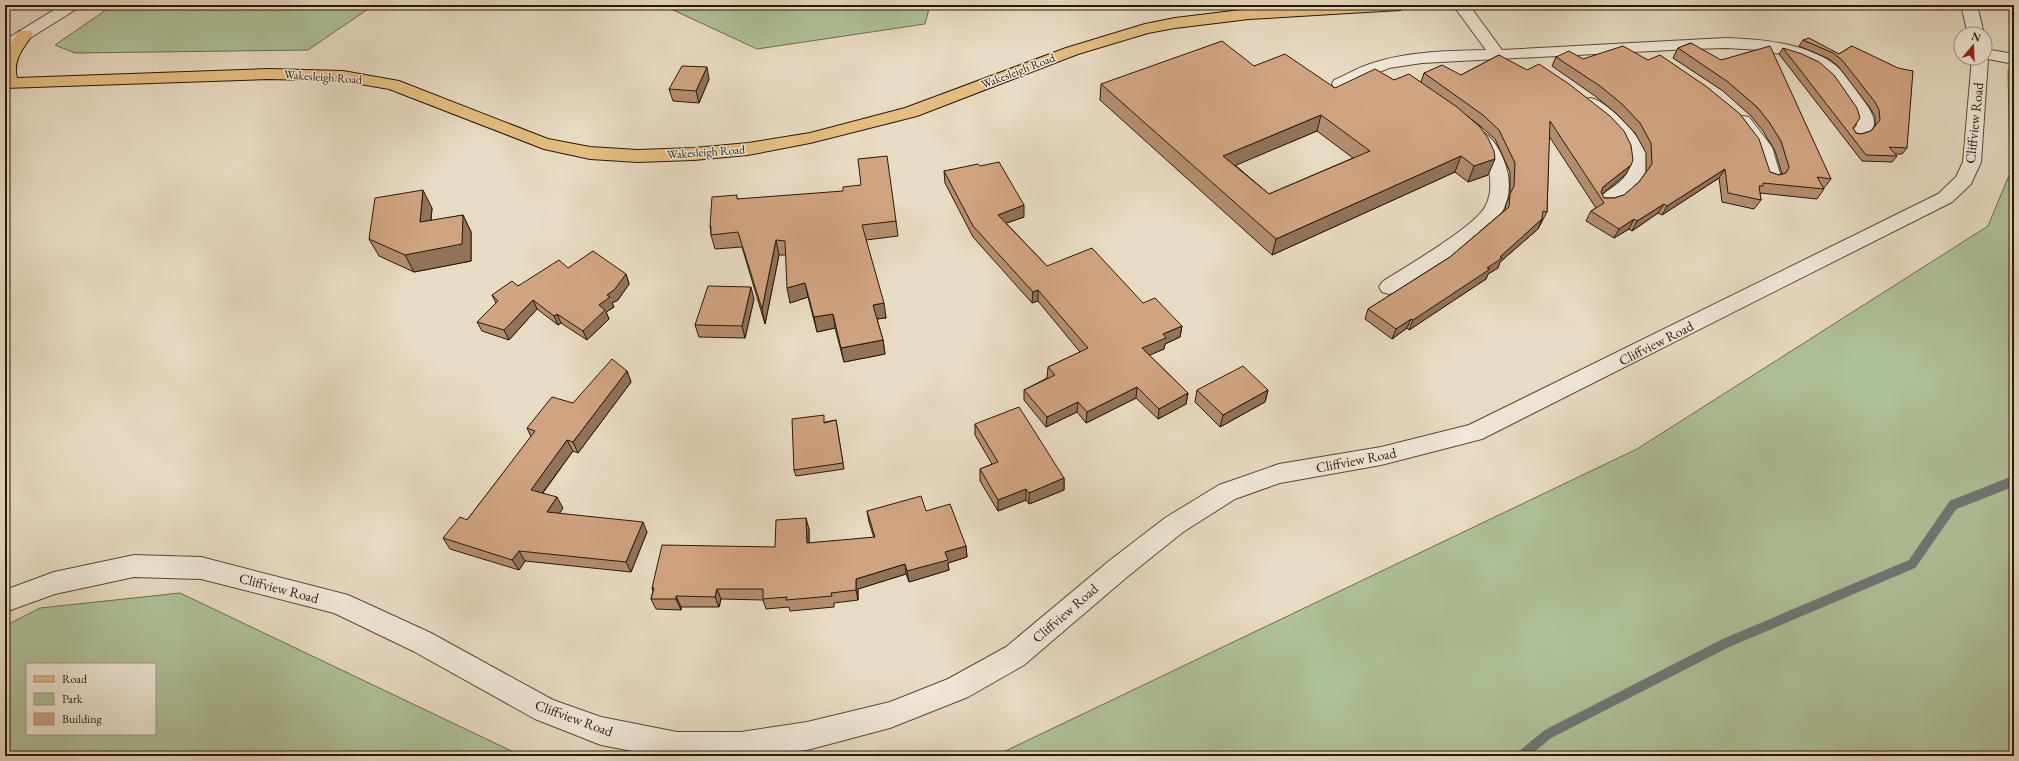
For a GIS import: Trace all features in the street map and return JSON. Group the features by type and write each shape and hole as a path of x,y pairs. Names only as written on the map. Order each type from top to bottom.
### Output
{"main road":[{"name":"Wakesleigh Road","path":"8,83 269,74 343,76 394,85 544,144 590,153 638,156 694,154 748,149 810,138 911,112 1072,51 1145,29 1175,23 1249,14 1400,5"},
{"path":"8,83 6,64 25,34"}],"street":[{"path":"5,47 73,5"},
{"path":"1460,5 1497,55"},
{"path":"1969,5 1974,26"},
{"path":"1340,84 1371,69 1401,70 1436,57 1519,54 1642,46 1758,44 1781,48 1816,60 1836,74 1864,115 1867,122 1865,128 1859,134"},
{"path":"1642,46 1667,63"},
{"path":"1519,54 1544,71"},
{"path":"1993,55 2014,59"},
{"name":"Cliffview Road","path":"5,601 54,582 134,566 201,568 339,603 422,642 545,710 601,731 677,746 741,746 807,736 890,714 958,688 1016,656 1124,564 1174,524 1227,492 1279,474 1381,456 1474,433 1539,402 1945,198 1964,180 1972,162 1979,66"},
{"path":"1575,92 1614,121 1628,137 1639,161 1638,171 1633,179 1606,202"},
{"path":"1734,112 1763,147 1772,177"},
{"path":"1389,287 1479,225 1494,210 1499,195 1500,172 1488,144 1466,126"}],"green space":[{"path":"113,5 374,5 308,50 75,53 55,45"},
{"path":"657,5 930,5 925,24 757,49 671,9"},
{"path":"2008,70 2014,71 2014,756 995,756 1637,449 1988,226 2010,173"},
{"path":"180,593 522,756 5,756 5,626 40,608"}],"building":[{"path":"1809,38 1839,54 1852,46 1898,68 1913,71 1907,148 1889,147 1897,156 1866,155 1783,48 1802,54 1819,62 1834,75 1857,108 1860,118 1853,128 1856,133 1861,134 1871,131 1880,120 1879,110 1875,102 1842,60 1833,53 1803,40"},
{"path":"1222,41 1254,66 1285,54 1335,88 1375,69 1394,80 1409,74 1457,107 1480,127 1488,138 1494,151 1495,159 1474,166 1461,156 1276,239 1101,84","holes":["1321,115 1370,151 1269,194 1223,156"]},
{"path":"1691,43 1721,60 1770,46 1831,179 1817,177 1824,189 1763,183 1763,186 1759,186 1761,200 1728,193 1725,169 1667,206 1664,204 1637,221 1634,219 1619,229 1591,211 1604,203 1550,121 1547,212 1543,211 1542,219 1500,257 1502,258 1487,268 1490,269 1413,320 1411,319 1396,329 1368,309 1450,257 1509,207 1510,194 1514,186 1515,163 1499,130 1483,115 1424,73 1442,65 1461,75 1499,55 1527,70 1539,64 1569,84 1610,116 1624,131 1631,145 1633,160 1631,165 1603,187 1601,192 1604,198 1614,198 1624,195 1639,182 1652,164 1651,143 1640,123 1622,104 1600,86 1556,57 1569,51 1583,59 1623,46 1648,60 1660,55 1707,87 1740,114 1759,139 1770,172 1779,175 1786,173 1789,167 1781,141 1769,122 1757,107 1728,82 1678,48"},
{"path":"682,66 707,67 696,91 669,89"},
{"path":"887,156 896,221 862,225 884,303 873,305 883,340 841,348 833,314 814,317 805,283 787,288 785,241 776,240 762,309 738,232 711,235 710,226 712,197 737,195 737,199 843,191 843,187 861,185 858,159"},
{"path":"999,162 1024,205 998,215 1047,266 1092,248 1143,303 1155,298 1182,326 1163,334 1166,338 1142,348 1188,393 1159,409 1137,387 1087,412 1078,402 1047,417 1024,390 1055,375 1048,367 1088,348 1038,290 1033,292 973,226 944,171 978,164 980,166"},
{"path":"423,190 420,222 463,215 462,244 405,255 369,239 375,198"},
{"path":"593,251 626,274 614,290 607,295 610,297 599,305 605,310 583,331 557,314 554,316 533,300 504,330 477,322 498,301 492,295 512,281 518,286 559,260 568,268"},
{"path":"708,286 751,287 742,326 695,325"},
{"path":"612,359 627,371 573,442 567,440 531,490 557,497 547,512 643,522 626,562 519,551 512,560 443,538 460,517 467,520 535,431 527,428 552,397 573,403"},
{"path":"1243,366 1268,390 1223,415 1197,390"},
{"path":"1019,407 1064,478 1029,493 1026,489 998,500 980,469 998,462 975,424"},
{"path":"824,415 824,423 836,420 843,463 794,470 792,419"},
{"path":"921,496 926,511 950,504 966,546 945,552 948,560 907,571 905,564 856,579 856,590 831,593 832,596 786,600 787,597 763,599 763,589 717,589 715,597 676,596 676,599 651,599 654,588 652,588 662,545 775,547 776,520 806,518 807,543 875,537 867,511"}],"waterway":[{"path":"1521,756 1548,734 1726,643 1912,564 1953,505 2014,481"}]}
